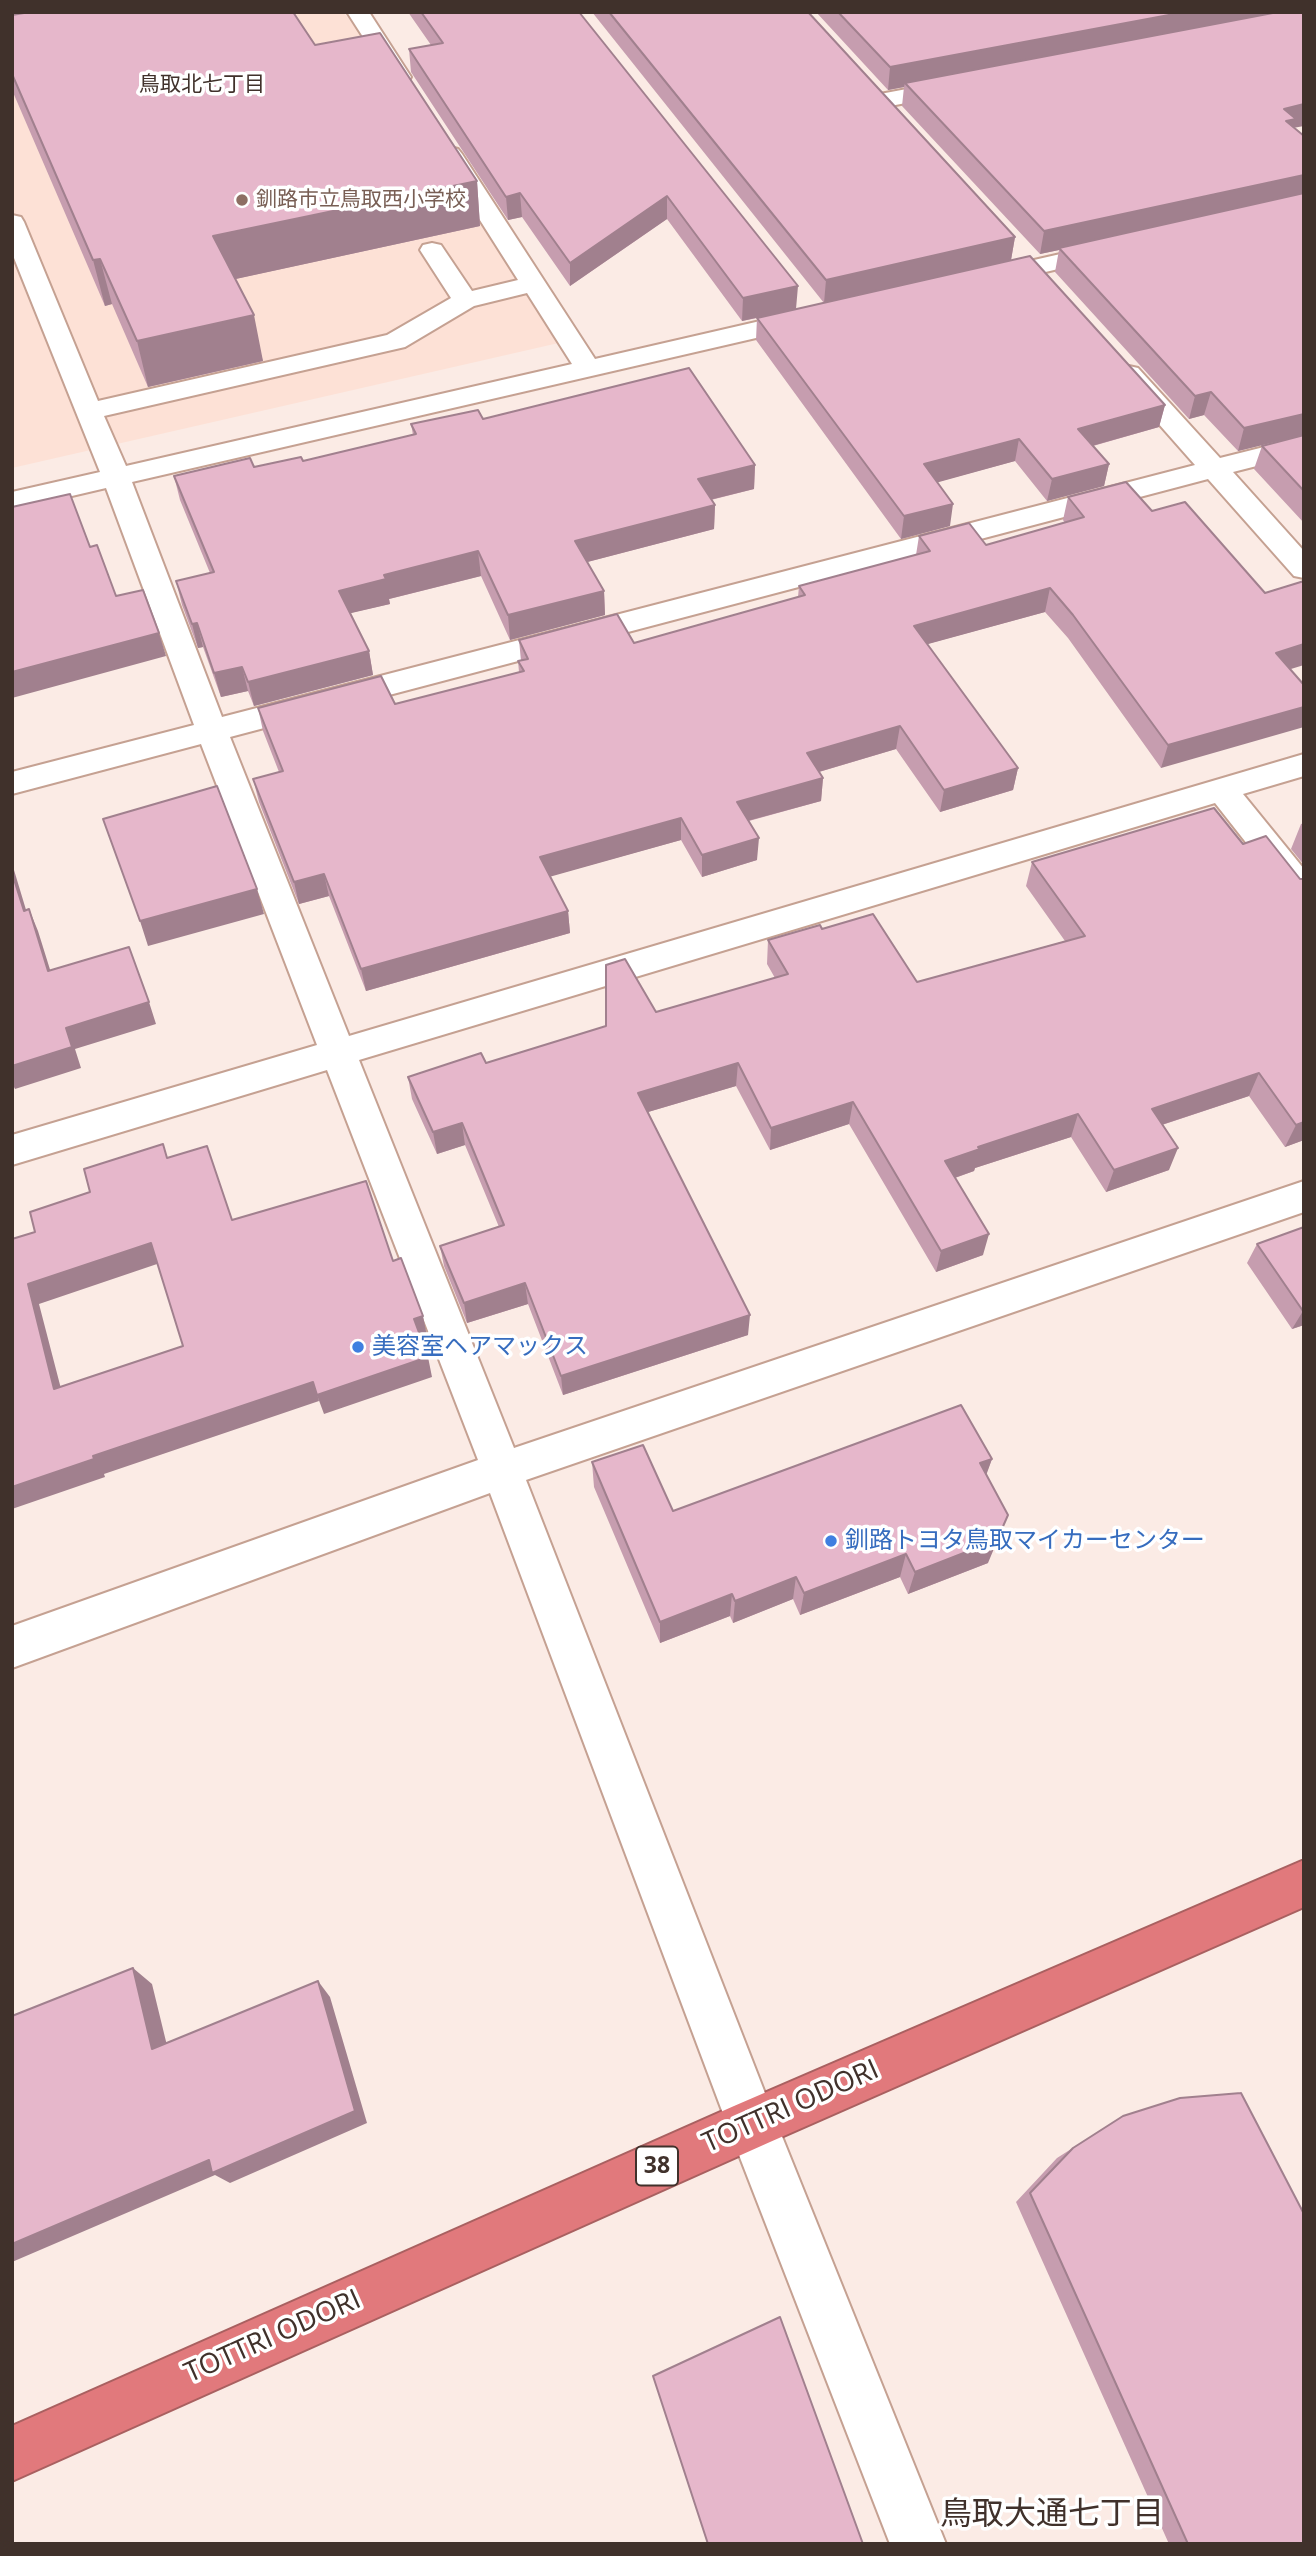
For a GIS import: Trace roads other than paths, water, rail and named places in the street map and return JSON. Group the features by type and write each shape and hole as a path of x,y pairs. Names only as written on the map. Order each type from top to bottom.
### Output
{"highway":[{"name":"TOTTRI ODORI","path":"12,2454 752,2124 1304,1883"}],"street":[{"path":"358,12 409,92"},
{"path":"862,82 898,121"},
{"path":"880,101 976,83"},
{"path":"439,137 587,367"},
{"path":"12,222 116,477 212,731 502,1470 752,2124 918,2544"},
{"path":"962,284 1136,244"},
{"path":"432,250 465,300"},
{"path":"89,411 396,341 465,300 534,284"},
{"path":"12,501 587,367 818,310"},
{"path":"1112,355 1304,569"},
{"path":"12,783 1304,445"},
{"path":"12,1150 1304,765"},
{"path":"1222,790 1304,892"},
{"path":"12,1647 502,1470 1304,1196"}],"place":[{"name":"釧路市立鳥取西小学校","path":"242,200"},
{"name":"美容室ヘアマックス","path":"358,1347"},
{"name":"釧路トヨタ鳥取マイカーセンター","path":"831,1541"}],"district":[{"name":"鳥取北七丁目","path":"202,85"},
{"name":"鳥取大通七丁目","path":"1052,2515"}]}
